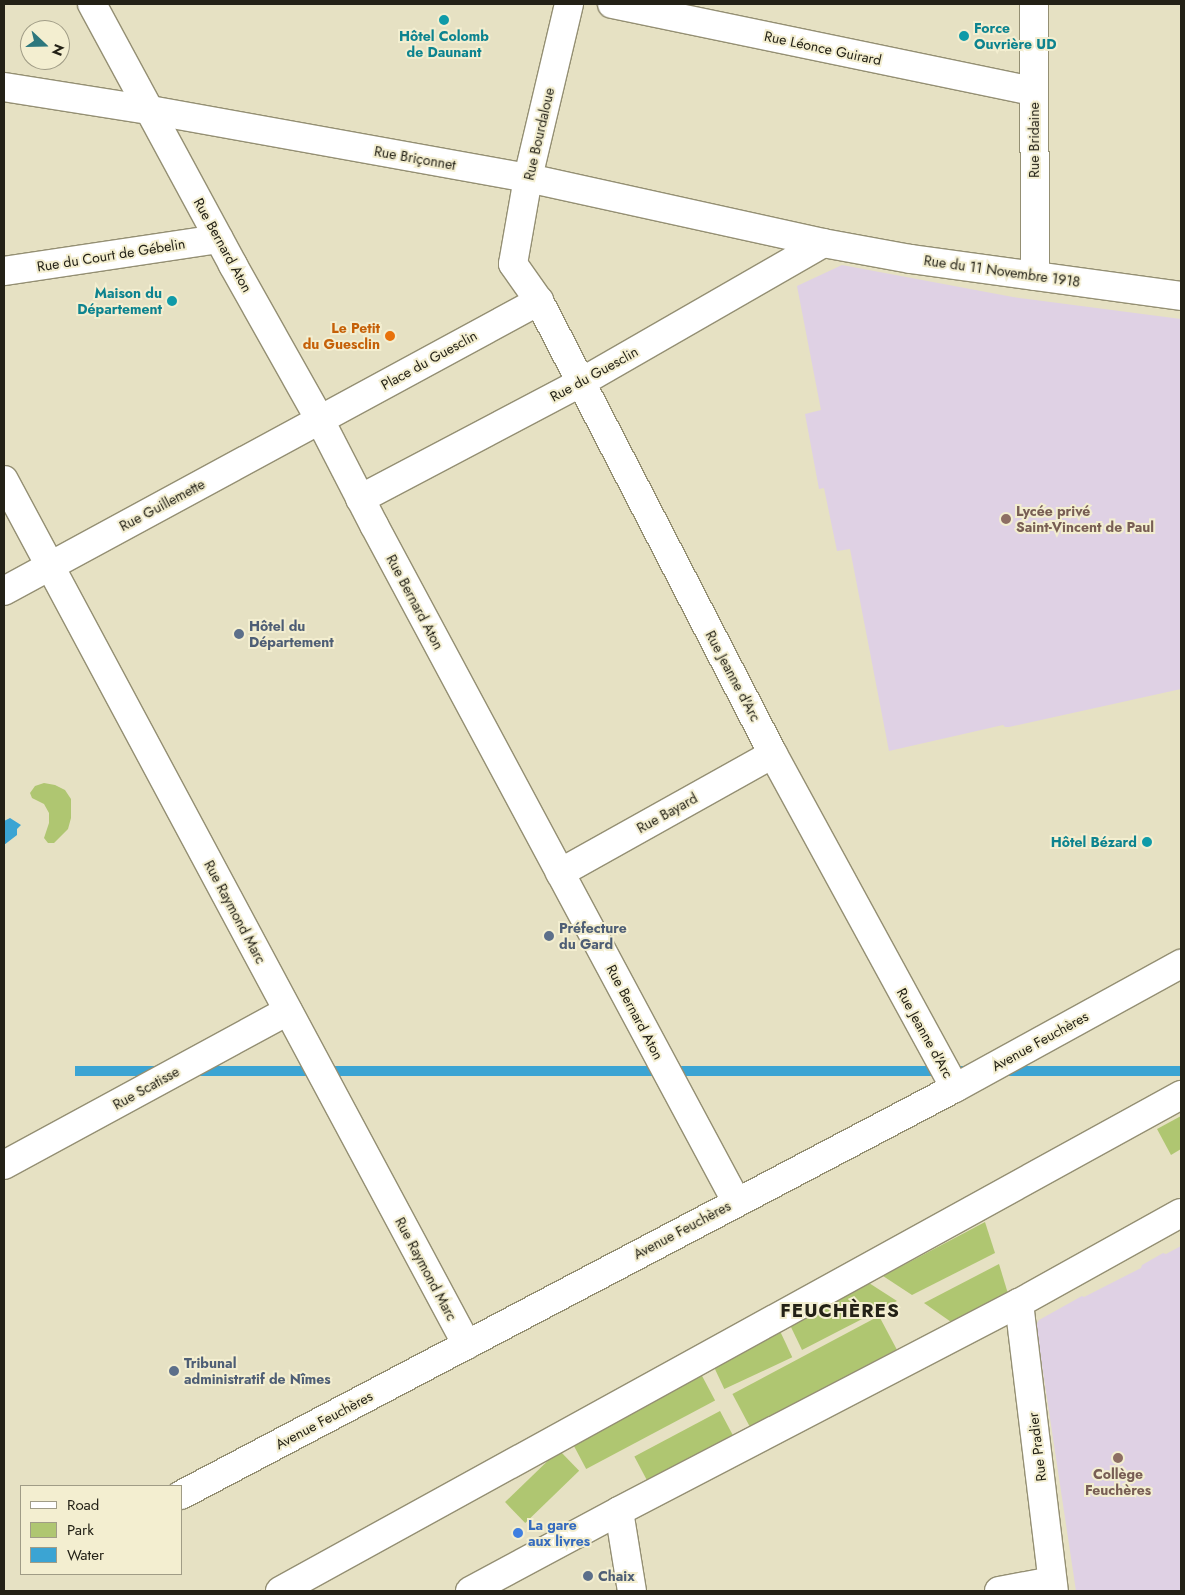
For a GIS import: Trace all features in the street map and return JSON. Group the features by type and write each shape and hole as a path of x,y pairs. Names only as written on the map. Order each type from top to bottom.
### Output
{"street":[{"name":"Rue Bernard Aton","path":"92,4 219,239 320,420 360,499 736,1201"},
{"name":"Rue Bourdaloue","path":"513,264 528,178 569,4"},
{"name":"Rue Léonce Guirard","path":"612,4 1033,92"},
{"name":"Rue Bridaine","path":"1034,4 1035,276"},
{"name":"Rue Briçonnet","path":"4,87 150,110 528,178 823,243"},
{"name":"Rue du Court de Gébelin","path":"4,271 219,239"},
{"name":"Rue du 11 Novembre 1918","path":"823,243 911,259 1181,296"},
{"name":"Rue du Guesclin","path":"360,499 580,383 823,243"},
{"name":"Rue Jeanne d'Arc","path":"513,264 539,301 773,754 955,1088"},
{"name":"Place du Guesclin","path":"320,420 539,301"},
{"name":"Rue Guillemette","path":"4,591 320,420"},
{"name":"Rue Raymond Marc","path":"4,480 48,566 467,1345"},
{"name":"Rue Bayard","path":"560,873 773,754"},
{"name":"Avenue Feuchères","path":"182,1494 736,1201 955,1088 1181,964"},
{"name":"Rue Scatisse","path":"4,1166 288,1011"},
{"path":"280,1591 1181,1095"},
{"path":"470,1591 619,1511 1019,1303 1181,1213"},
{"name":"Rue Pradier","path":"1019,1303 1053,1586"},
{"path":"619,1511 632,1591"},
{"path":"999,1591 1053,1586"}],"shaded area":[{"name":"Lycée privé Saint-Vincent de Paul","path":"842,265 1013,297 1181,319 1181,689 1009,727 1003,725 889,751 850,549 837,551 824,488 819,489 805,414 821,410 797,286"},
{"name":"Collège Feuchères","path":"1181,1246 1181,1591 1076,1591 1036,1325 1039,1320 1082,1296 1084,1297 1141,1268 1142,1265 1163,1253 1166,1254"}],"green space":[{"path":"44,783 55,785 65,790 71,799 71,818 68,829 54,843 48,843 44,838 49,823 49,813 44,804 32,798 30,793 35,786"},
{"path":"1181,1116 1181,1149 1171,1155 1157,1129"},
{"path":"985,1222 995,1253 912,1295 883,1276"},
{"path":"999,1264 1009,1297 954,1324 924,1303"},
{"path":"869,1283 897,1301 802,1350 790,1325"},
{"path":"879,1316 897,1350 750,1427 732,1394"},
{"path":"780,1331 792,1357 724,1389 712,1363"},
{"path":"701,1374 715,1400 586,1469 572,1443"},
{"path":"720,1411 735,1439 649,1485 634,1457"},
{"path":"559,1450 579,1471 525,1523 505,1502"}],"water":[{"path":"10,818 21,825 17,829 17,835 4,845 4,821"},
{"path":"75,1066 1181,1066 1181,1076 75,1076"}],"place":[{"name":"Hôtel Colomb de Daunant","path":"444,20"},
{"name":"Force Ouvrière UD","path":"964,36"},
{"name":"Maison du Département","path":"172,301"},
{"name":"Le Petit du Guesclin","path":"390,336"},
{"name":"Lycée privé Saint-Vincent de Paul","path":"1006,519"},
{"name":"Hôtel du Département","path":"239,634"},
{"name":"Hôtel Bézard","path":"1147,842"},
{"name":"Préfecture du Gard","path":"549,936"},
{"name":"Tribunal administratif de Nîmes","path":"174,1371"},
{"name":"Collège Feuchères","path":"1118,1458"},
{"name":"La gare aux livres","path":"518,1533"},
{"name":"Chaix","path":"588,1576"}],"district":[{"name":"FEUCHÈRES","path":"840,1311"}]}
